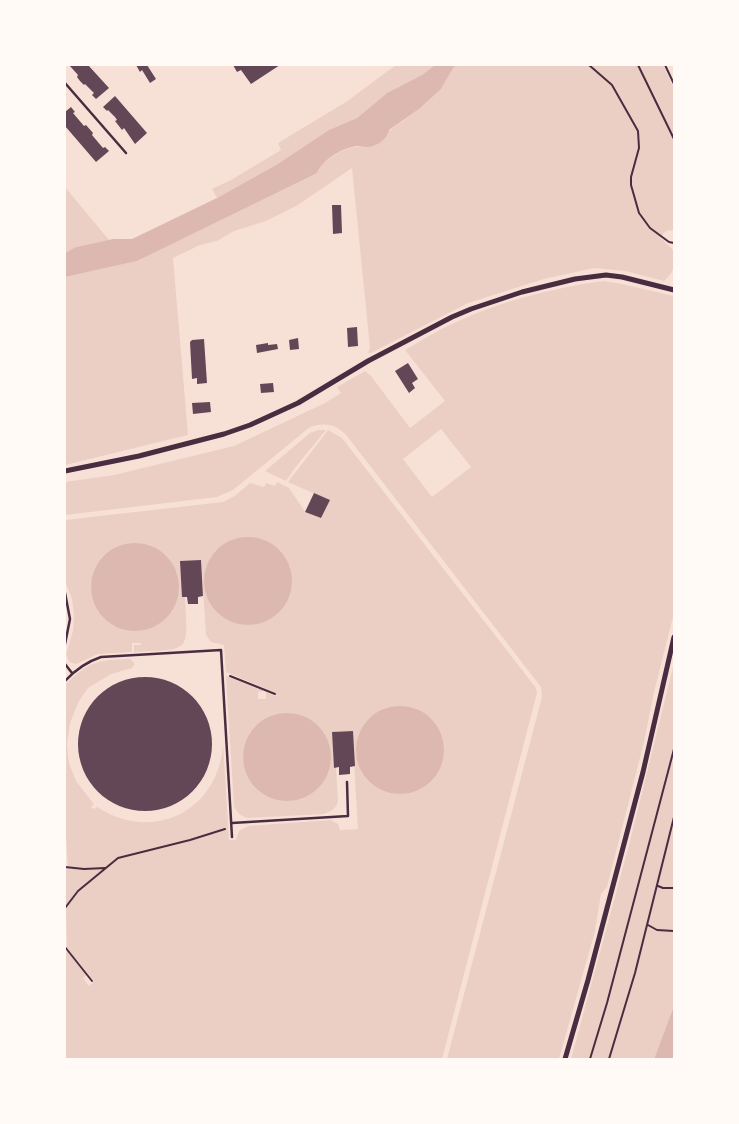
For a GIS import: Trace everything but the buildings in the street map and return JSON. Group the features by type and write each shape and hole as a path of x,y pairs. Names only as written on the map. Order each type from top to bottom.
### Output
{"street":[{"path":"65,471 148,454 224,434 250,425 298,403 368,361 452,317 522,292 575,279 606,276 622,277 674,290"},
{"path":"565,1059 643,772 674,637"}],"lane":[{"path":"65,83 126,153"},
{"path":"65,592 70,618 65,644"},
{"path":"65,681 87,662 101,657 222,650 232,837"},
{"path":"65,664 72,673"},
{"path":"232,823 348,816 347,782"}],"path":[{"path":"589,65 612,85 638,131 639,148 631,176 631,185 639,213 650,228 669,242 674,243"},
{"path":"638,65 674,140"},
{"path":"665,65 674,84"},
{"path":"223,673 275,694"},
{"path":"590,1059 612,984 674,749"},
{"path":"609,1059 635,974 674,817"},
{"path":"65,908 78,890 118,858 190,840 228,828"},
{"path":"65,867 84,869 105,868"},
{"path":"658,886 674,888"},
{"path":"648,925 657,930 674,932"},
{"path":"65,947 92,981"}],"shaded area":[{"path":"396,65 435,65 422,75 387,93 357,118 329,130 276,165 217,198 212,189 231,180 281,150 278,143 346,102"},
{"path":"435,65 455,65 441,89 419,109 389,130 386,137 377,144 370,147 358,146 346,149 323,163 317,173 137,261 65,277 65,253 76,247 113,239 132,239 217,198 276,165 329,130 357,118 387,93 422,75"},
{"path":"455,65 663,65 674,88 674,230 666,231 660,237 674,251 674,268 671,274 664,281 625,271 594,268 544,279 468,303 368,353 370,348 352,168 298,205 266,221 234,231 217,241 200,245 173,258 188,435 65,465 65,277 137,261 320,166 341,151 353,147 367,147 419,109 441,89"},
{"path":"65,187 109,240 76,247 65,253"},
{"path":"604,281 674,296 674,613 607,887 601,894 595,931 559,1059 447,1059 542,697 541,687 347,436 335,427 325,424 310,427 233,490 217,497 65,515 65,482 114,475 234,446 325,403 341,393 337,387 365,371 371,376 410,428 445,401 405,350 434,333 479,312 532,295","holes":["441,429 471,467 432,497 403,459"]},
{"path":"326,430 286,481 265,471 310,433"},
{"path":"328,430 342,438 536,688 537,693 442,1059 65,1059 65,957 67,951 87,975 83,978 89,986 94,981 67,948 65,871 68,867 65,824 65,685 73,677 88,666 102,661 130,659 135,664 132,668 111,674 88,688 79,701 70,723 67,745 69,763 76,781 94,804 91,807 94,809 97,807 119,818 140,822 161,821 180,814 196,803 210,787 219,767 223,744 229,840 236,840 239,831 248,826 331,820 338,824 340,830 358,829 352,731 332,732 338,800 337,805 332,810 324,814 248,818 236,811 234,806 226,676 264,691 258,692 258,699 266,699 266,692 275,696 276,693 226,672 224,645 211,642 206,635 201,560 182,597 185,597 186,629 182,645 166,650 134,652 134,645 141,645 141,643 132,643 132,652 98,654 76,664 69,662 66,654 73,631 74,615 72,599 65,581 65,520 223,502 236,495 250,483 264,487 266,483 275,486 277,482 289,488 305,512 321,518 329,500 288,482"},
{"path":"248,537 265,541 279,550 288,564 292,581 288,598 279,612 265,621 248,625 231,621 217,612 208,598 204,581 208,564 217,550 231,541"},
{"path":"135,543 152,546 166,556 176,570 179,587 176,604 166,618 152,628 135,631 118,628 104,618 94,604 91,587 94,570 104,556 118,546"},
{"path":"674,663 674,1006 654,1059 571,1059 629,845"},
{"path":"400,706 417,709 431,719 441,733 444,750 441,767 431,781 417,791 400,794 383,791 369,781 359,767 356,750 359,733 369,719 383,709"},
{"path":"287,713 304,717 318,726 327,740 331,757 327,774 318,788 304,797 287,801 270,797 256,788 247,774 243,757 247,740 256,726 270,717"},
{"path":"674,1006 674,1059 654,1059"}]}
